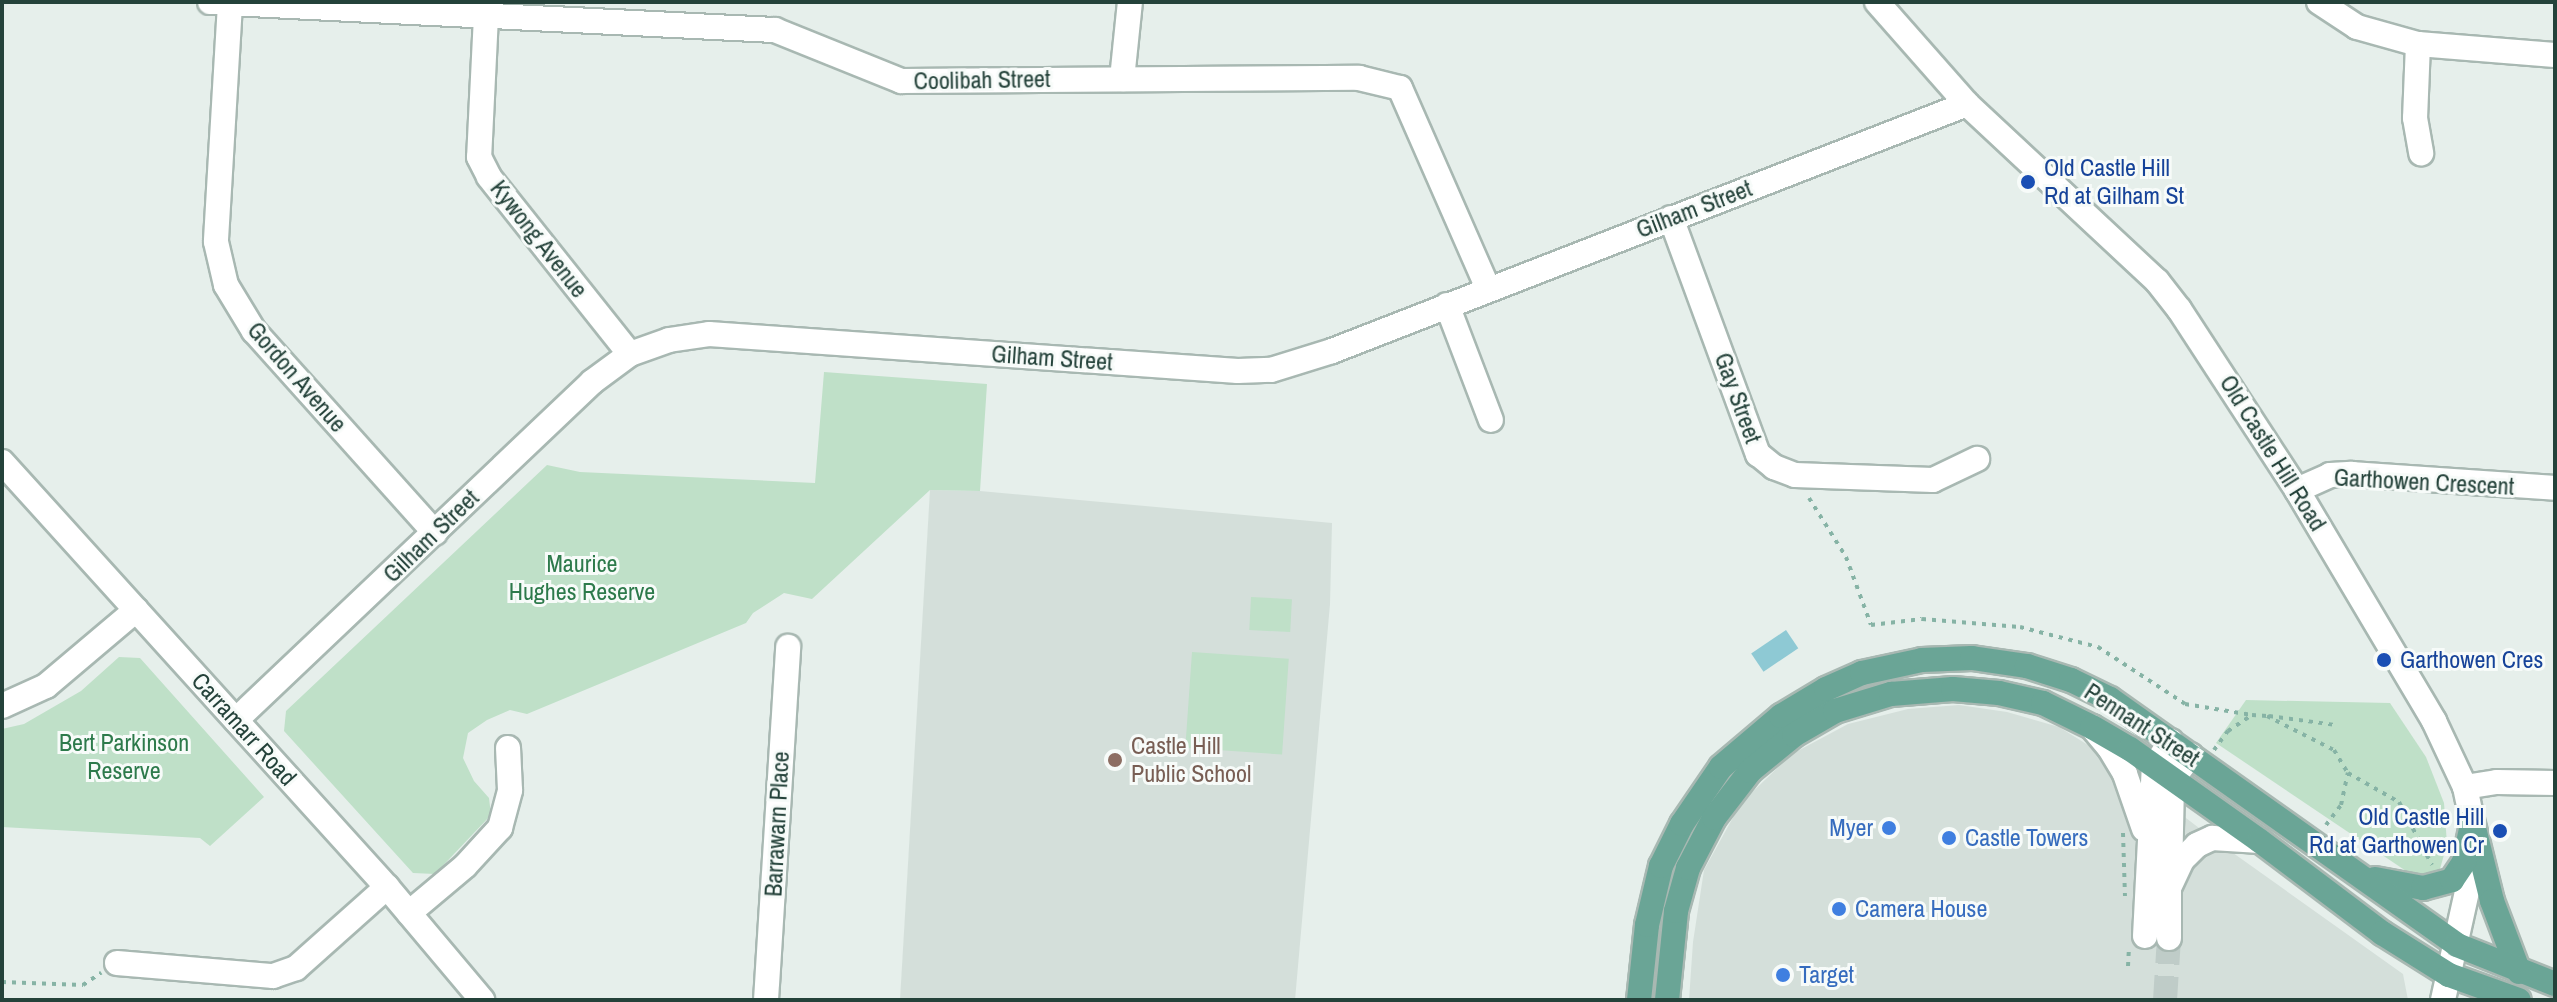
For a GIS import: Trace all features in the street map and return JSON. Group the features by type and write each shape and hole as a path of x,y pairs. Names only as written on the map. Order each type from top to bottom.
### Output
{"main road":[{"name":"Pennant Street","path":"1639,1000 1647,925 1661,866 1682,824 1721,767 1749,740 1826,689 1862,673 1922,660 1972,658 2027,666 2071,680 2110,699 2192,749 2457,945 2555,984"},
{"name":"Pennant Street","path":"1667,1000 1676,911 1688,868 1714,818 1750,771 1794,735 1835,711 1891,694 1953,689 1999,693 2043,703 2092,727 2260,841 2382,933 2449,975 2519,1000"},
{"path":"2362,875 2423,888 2452,880 2464,862 2472,820"},
{"path":"2472,820 2496,914 2519,972"}],"street":[{"path":"1122,79 1130,2"},
{"name":"Old Castle Hill Road","path":"1877,2 1967,104 2157,281 2206,345 2297,490 2434,721 2465,787 2472,820 2468,887 2443,1000"},
{"path":"2319,2 2357,27 2418,44 2555,55"},
{"name":"Coolibah Street","path":"220,3 775,30 901,81 1359,78 1400,88 1488,288"},
{"name":"Gordon Avenue","path":"220,3 216,242 226,285 254,331 435,533"},
{"name":"Kywong Avenue","path":"486,16 479,157 489,177 630,354"},
{"path":"2418,44 2415,118 2421,153"},
{"name":"Gilham Street","path":"236,720 592,382 630,354 669,340 709,334 1238,371 1271,370 1332,351 1967,104"},
{"name":"Gay Street","path":"1671,218 1758,454 1774,467 1795,475 1933,480 1977,459"},
{"path":"1447,305 1491,420"},
{"name":"Carramarr Road","path":"2,462 387,887 482,1000"},
{"name":"Garthowen Crescent","path":"2297,490 2330,475 2352,474 2555,488"},
{"path":"2,706 46,686 136,610"},
{"name":"Barrawarn Place","path":"766,1000 788,647"},
{"path":"2092,727 2125,774 2142,819 2150,854"},
{"path":"409,913 465,866 500,828 510,790 508,748"},
{"path":"2148,937 2150,854 2163,774 2192,749"},
{"path":"2163,774 2169,888"},
{"path":"2465,787 2497,782 2555,783"},
{"path":"2148,937 2182,860 2197,845 2212,838 2260,841"},
{"path":"117,963 273,976 296,968 387,887"}],"path":[{"path":"1795,475 1846,557 1871,625 1922,619 2020,627 2098,647 2185,704 2336,725"},
{"path":"2192,749 2252,715"},
{"path":"2267,716 2334,750 2348,773 2399,802 2427,850 2435,872"},
{"path":"2326,825 2341,805 2348,773"},
{"path":"2123,828 2122,883 2127,909"},
{"path":"2128,966 2148,937"},
{"path":"2,982 83,985 117,963"}],"shaded area":[{"name":"Castle Hill Public School","path":"930,490 980,491 1332,523 1330,604 1295,1000 900,1000"},
{"name":"Castle Towers","path":"1959,705 2007,712 2059,727 2104,755 2212,838 2403,974 2408,1000 1689,1000 1693,942 1704,870 1741,803 1792,754 1848,724 1908,709"}],"green space":[{"name":"Maurice Hughes Reserve","path":"824,372 987,384 980,491 930,490 812,599 784,593 753,613 746,623 527,714 510,710 468,733 463,758 474,781 489,798 491,815 435,874 413,873 284,731 286,711 547,465 580,472 815,483"},
{"path":"1251,597 1292,599 1290,632 1249,630"},
{"path":"1192,652 1289,659 1282,755 1185,748"},
{"name":"Bert Parkinson Reserve","path":"119,657 140,658 264,797 210,846 200,838 2,827 2,729 24,724 81,691"},
{"path":"2246,700 2390,703 2426,757 2444,803 2447,844 2440,869 2429,874 2409,873 2216,743"}],"water":[{"path":"1786,630 1798,648 1763,672 1751,653"}],"tunnel":[{"path":"2165,1000 2169,938"}],"place":[{"name":"Old Castle Hill Rd at Gilham St","path":"2028,182"},
{"name":"Garthowen Cres","path":"2384,660"},
{"name":"Castle Hill Public School","path":"1115,760"},
{"name":"Myer","path":"1889,828"},
{"name":"Old Castle Hill Rd at Garthowen Cr","path":"2500,831"},
{"name":"Castle Towers","path":"1949,838"},
{"name":"Camera House","path":"1839,909"},
{"name":"Target","path":"1783,975"}]}
